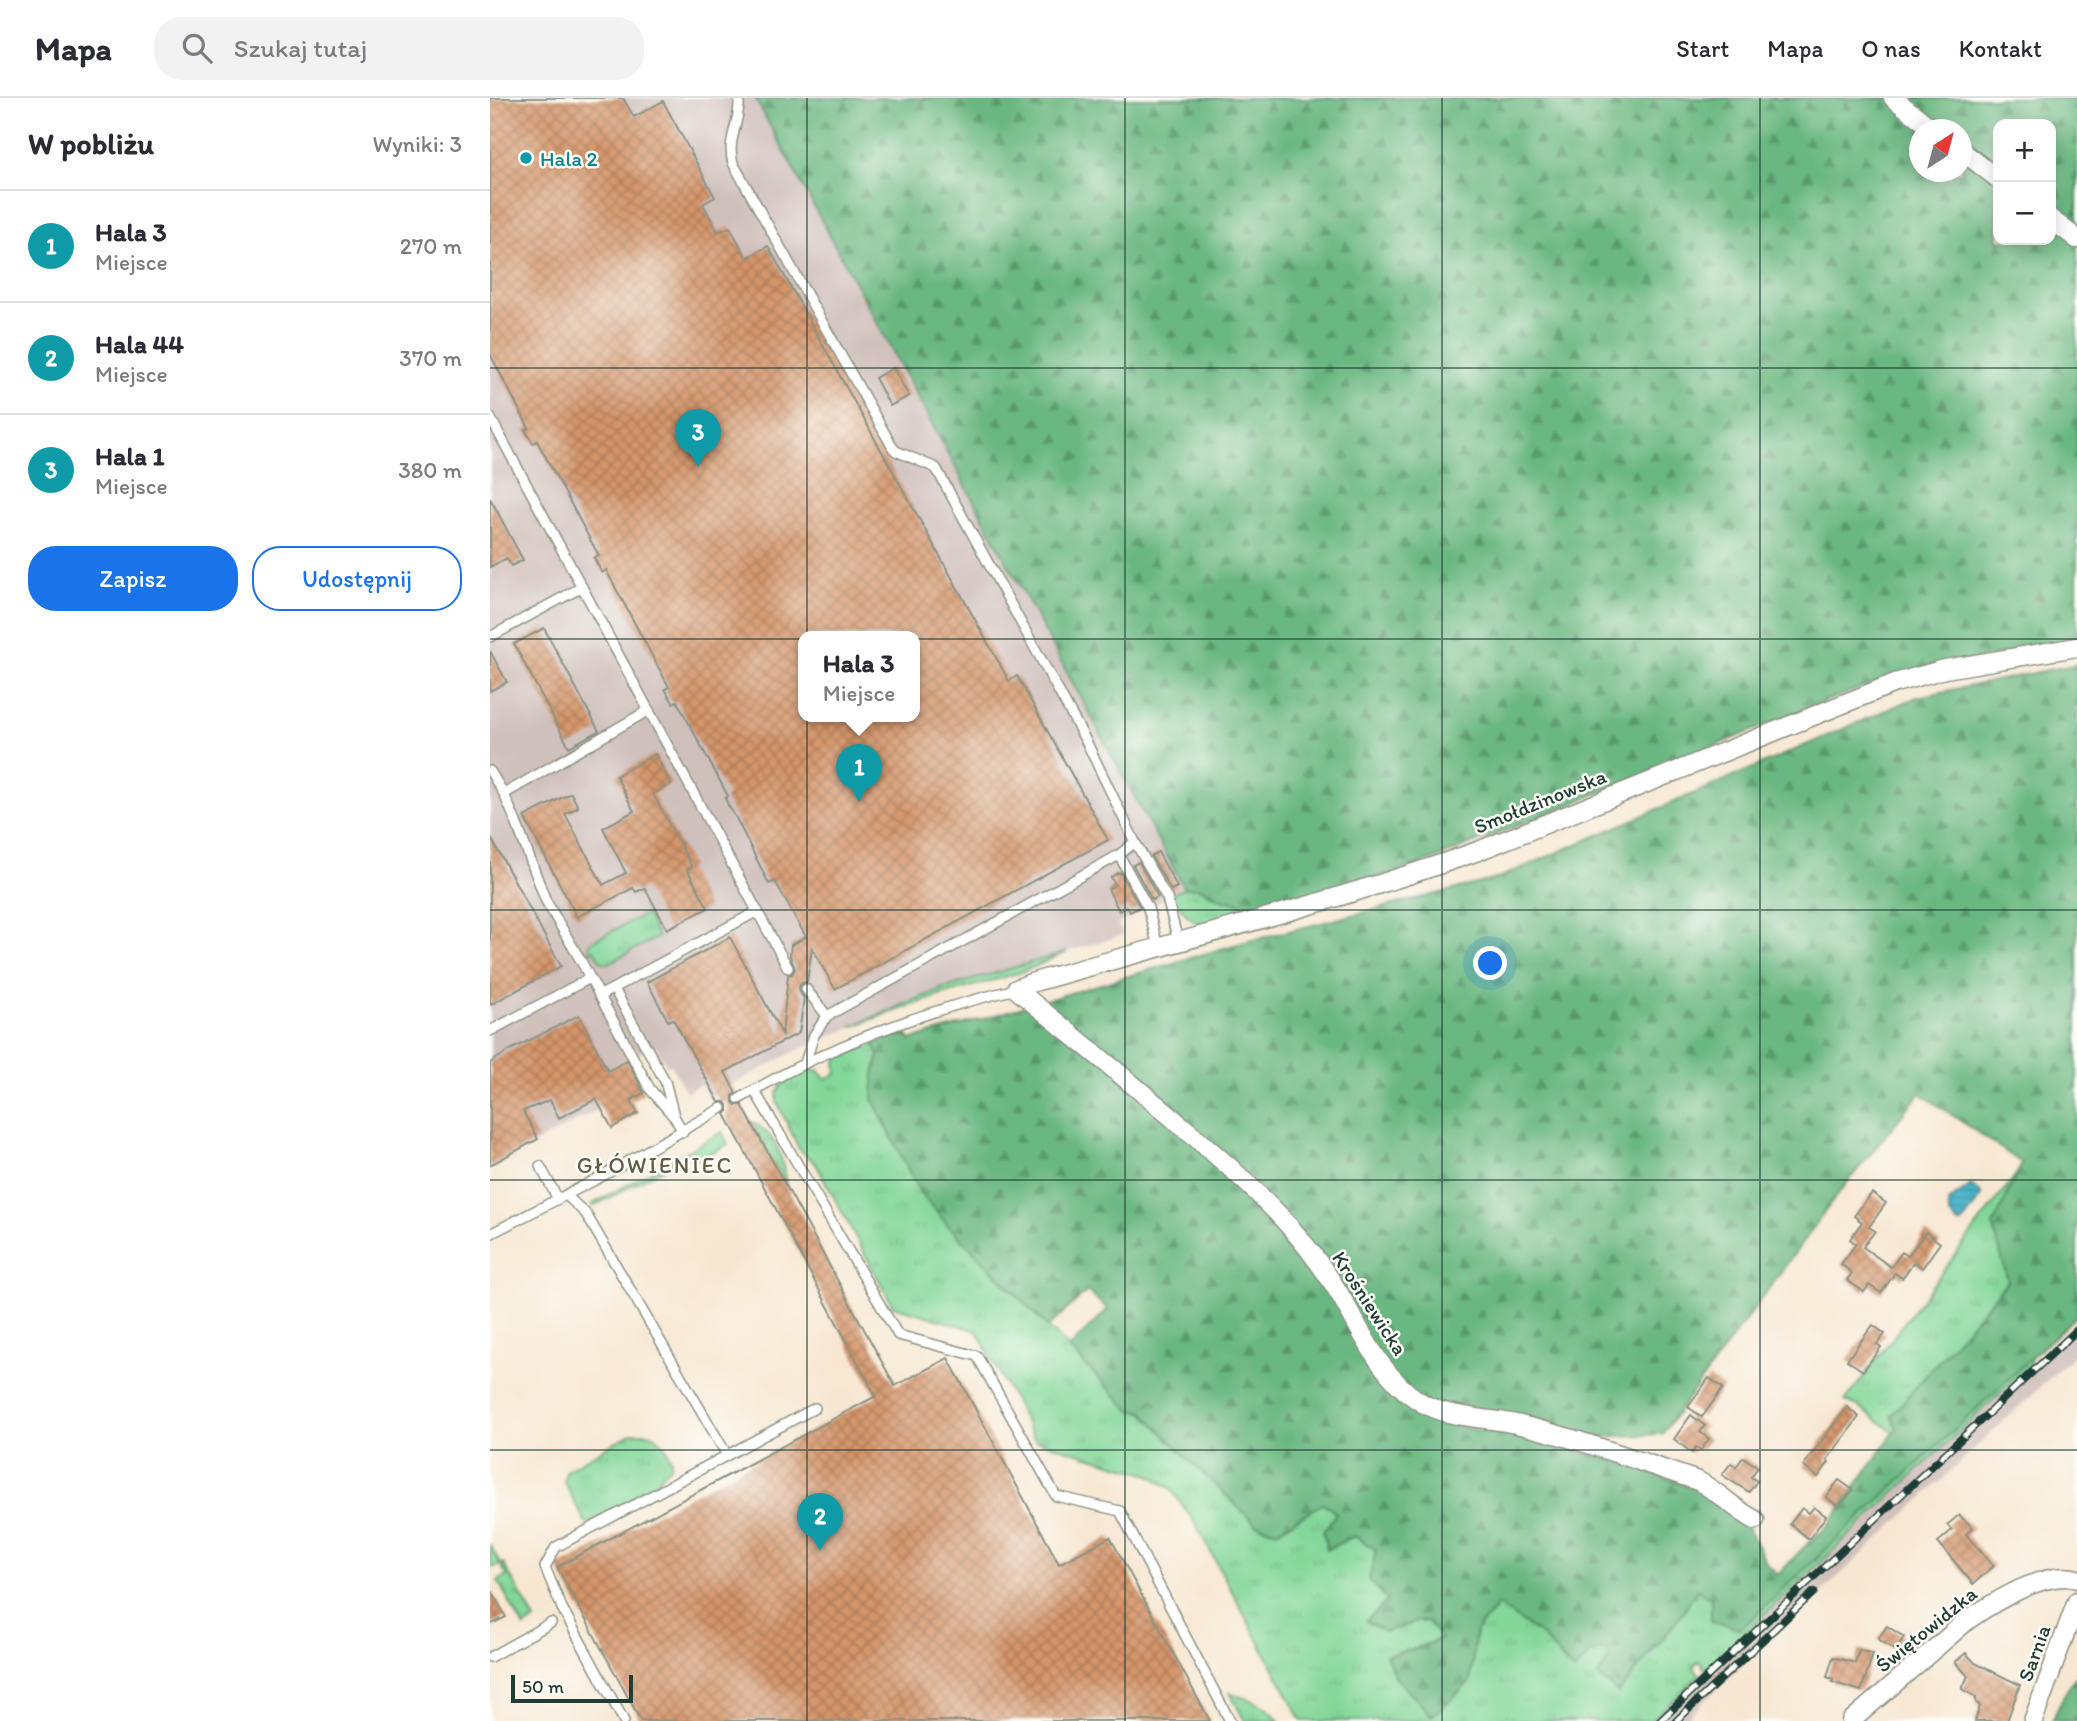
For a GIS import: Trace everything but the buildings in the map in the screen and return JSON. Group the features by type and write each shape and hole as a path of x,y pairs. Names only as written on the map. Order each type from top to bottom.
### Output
{"street":[{"path":"1893,98 1920,119"},
{"path":"1972,159 1993,175"},
{"path":"2056,223 2077,239"},
{"name":"Smołdzinowska","path":"1016,989 1323,902 1453,860 1895,683 1945,669 2077,647"},
{"name":"Krośniewicka","path":"1016,989 1249,1184 1293,1231 1329,1278 1388,1374 1420,1402 1448,1413 1516,1424 1559,1435 1698,1481 1755,1520"},
{"name":"Świętowidzka","path":"1851,1721 1969,1619 1988,1606 2018,1590 2057,1577 2077,1579"},
{"name":"Sarnia","path":"2033,1721 2077,1601"}],"lane":[{"path":"739,98 740,109 730,147 733,163 893,448 936,468 1087,743 1135,842 1167,898 1178,942"},
{"path":"490,417 789,968"},
{"path":"490,637 582,587"},
{"path":"504,794 649,709"},
{"path":"490,771 504,794 546,901 650,1089 675,1118 683,1132"},
{"path":"806,1063 814,1035 827,1016 1119,855 1135,842"},
{"path":"1119,855 1148,908 1158,947"},
{"path":"599,996 758,911"},
{"path":"490,1031 590,978"},
{"path":"614,989 665,1081 675,1118"},
{"path":"806,989 827,1016"},
{"path":"739,1099 850,1043 964,1002 1016,989"},
{"path":"754,1090 898,1335 977,1356 1056,1496 1120,1511 1230,1721"},
{"path":"490,1234 683,1132 722,1108"},
{"path":"540,1166 562,1197 586,1214 727,1455"},
{"path":"624,1721 562,1608 545,1566 556,1547 815,1408"},
{"path":"490,1657 551,1623"}],"shaded area":[{"path":"490,98 755,98 1184,888 1118,924 1123,935 941,989 791,1053 708,1098 701,1084 686,1092 671,1065 667,1066 654,1045 622,1063 622,1083 638,1113 612,1128 600,1108 490,1168"},
{"path":"2077,1321 2077,1352 1899,1520 1683,1721 1651,1721"}],"green space":[{"path":"755,98 2077,98 2077,639 1894,676 1823,702 1435,859 1362,882 1250,913 1237,902 1221,899 1200,888 1184,888"},
{"path":"2077,664 2077,1315 1741,1629 1711,1621 1711,1599 1697,1590 1679,1618 1618,1693 1598,1676 1611,1656 1606,1650 1591,1653 1574,1672 1542,1636 1498,1605 1476,1631 1470,1682 1432,1716 1395,1677 1386,1655 1411,1650 1441,1639 1428,1621 1385,1632 1366,1621 1388,1600 1369,1580 1376,1550 1355,1536 1327,1549 1323,1532 1336,1513 1324,1503 1277,1531 1257,1525 1143,1412 1130,1410 1069,1348 1108,1309 1087,1291 1048,1327 920,1193 873,1100 874,1074 879,1055 874,1044 905,1032 910,1040 1241,943 1496,879 1917,697","holes":["1920,1093 2022,1163 1993,1225 2008,1281 1891,1416 1897,1428 1828,1526 1778,1575 1766,1563 1744,1520 1717,1496 1630,1465 1540,1441 1462,1427 1422,1413 1527,1420 1600,1437 1662,1434 1841,1190"]},
{"path":"1184,888 1200,888 1221,899 1237,902 1250,913 1214,923 1197,922 1189,917 1172,894"},
{"path":"646,914 658,937 609,963 601,962 594,950 589,953 592,941"},
{"path":"1067,952 1025,971 939,996 850,1027 941,989"},
{"path":"874,1044 879,1055 874,1074 873,1100 947,1224 1130,1410 1143,1412 1190,1461 1277,1531 1323,1503 1336,1513 1324,1532 1355,1536 1376,1550 1389,1600 1366,1621 1385,1632 1428,1621 1442,1639 1387,1655 1395,1677 1472,1654 1476,1631 1498,1605 1542,1636 1574,1671 1591,1652 1606,1650 1612,1656 1618,1693 1679,1618 1708,1573 1778,1576 1828,1526 1895,1433 1856,1405 1845,1401 2024,1164 2008,1281 2031,1364 1706,1670 1699,1661 1693,1666 1700,1675 1651,1721 1302,1721 1195,1523 1170,1488 1150,1475 1035,1440 977,1331 893,1306 816,1164 799,1149 777,1102 777,1093 782,1085 793,1077 810,1069 819,1071 825,1079 837,1074 838,1058"},
{"path":"751,1121 767,1133 778,1148 786,1186"},
{"path":"722,1132 728,1144 699,1159 694,1152 592,1207 592,1204"},
{"path":"632,1433 649,1433 656,1436 666,1447 671,1465 648,1492 586,1524 564,1482 566,1470"},
{"path":"490,1544 535,1620 524,1628 498,1581 507,1576 501,1565 493,1568 490,1563"},
{"path":"2077,1674 2077,1721 2052,1721 2063,1697"},
{"path":"1230,1693 1263,1706 1279,1721 1245,1721"}],"water":[{"path":"1971,1185 1981,1193 1981,1197 1962,1223 1958,1224 1949,1213 1948,1202"}],"railway":[{"path":"1660,1721 2077,1330"},
{"path":"1676,1721 1814,1592"}],"place":[{"name":"Hala 2","path":"526,158"},
{"name":"Hala 1","path":"698,467"},
{"name":"Hala 3","path":"859,802"},
{"name":"Hala 44","path":"820,1551"}],"district":[{"name":"GŁÓWIENIEC","path":"655,1165"}]}
